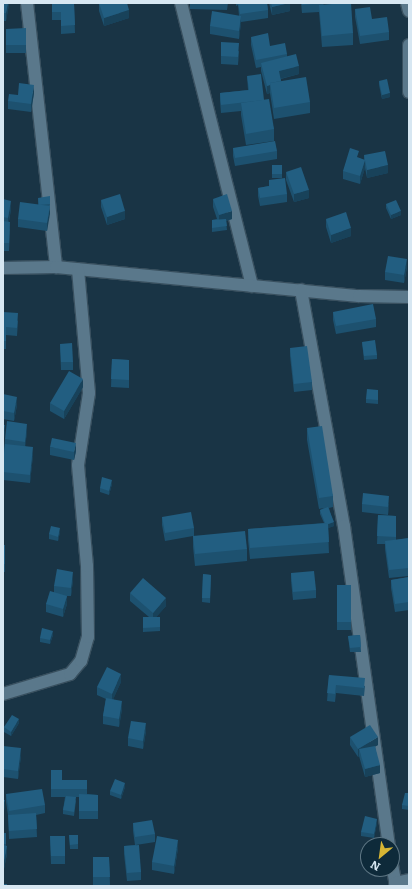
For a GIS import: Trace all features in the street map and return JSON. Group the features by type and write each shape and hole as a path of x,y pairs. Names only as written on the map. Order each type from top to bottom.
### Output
{"street":[{"path":"27,3 56,267"},
{"path":"181,3 252,286"},
{"path":"407,3 409,11"},
{"path":"409,45 409,92"},
{"path":"3,268 56,267 359,296 409,297"},
{"path":"3,694 70,674 81,661 88,637 87,566 78,465 89,393 78,269"},
{"path":"301,290 344,526 388,837"},
{"path":"395,884 409,880"}],"building":[{"path":"3,3 8,3 6,13 3,13"},
{"path":"52,3 74,3 75,25 61,26 61,12 52,12"},
{"path":"99,3 127,3 129,10 104,18"},
{"path":"238,3 267,3 268,10 240,14"},
{"path":"271,3 289,3 272,7"},
{"path":"302,3 323,3 302,5"},
{"path":"351,3 353,33 322,36 319,5"},
{"path":"370,7 372,19 387,17 389,32 360,36 355,9"},
{"path":"212,11 241,16 239,31 210,26"},
{"path":"26,28 26,45 6,45 6,29"},
{"path":"268,33 270,46 285,43 287,54 256,60 251,37"},
{"path":"221,42 239,43 238,57 221,56"},
{"path":"296,54 299,66 279,71 281,81 270,83 270,85 267,86 261,63"},
{"path":"261,74 264,100 221,105 220,93 249,90 247,76"},
{"path":"306,77 310,102 274,108 270,83"},
{"path":"387,79 390,93 382,95 379,81"},
{"path":"19,83 34,85 31,104 8,101 9,94 18,95"},
{"path":"269,99 274,129 246,134 241,103"},
{"path":"275,141 277,151 235,158 233,148"},
{"path":"350,148 359,151 357,157 365,160 360,176 343,171"},
{"path":"385,151 388,165 367,170 364,155"},
{"path":"272,165 282,165 282,174 272,174"},
{"path":"301,167 309,190 294,194 286,172"},
{"path":"285,178 287,194 260,198 258,188 269,186 269,180"},
{"path":"120,194 125,211 107,217 101,200"},
{"path":"227,194 232,211 219,215 213,199"},
{"path":"50,196 50,204 39,205 38,198"},
{"path":"3,199 11,201 8,218 3,217"},
{"path":"396,200 401,211 391,215 386,204"},
{"path":"20,202 50,206 47,223 18,219"},
{"path":"346,212 351,228 331,235 326,219"},
{"path":"226,219 227,226 212,228 212,220"},
{"path":"3,221 10,222 9,243 3,243"},
{"path":"388,256 407,259 404,275 385,272"},
{"path":"373,304 376,319 336,326 333,312"},
{"path":"3,312 18,313 17,328 6,327 6,341 3,341"},
{"path":"375,340 377,355 364,356 362,342"},
{"path":"72,343 73,362 61,362 60,344"},
{"path":"307,346 312,382 294,384 290,348"},
{"path":"112,359 129,360 129,380 111,379"},
{"path":"69,371 83,379 64,411 50,403"},
{"path":"367,389 378,390 378,400 366,399"},
{"path":"3,394 17,397 14,413 3,411"},
{"path":"7,421 27,424 25,442 5,439"},
{"path":"3,425 5,425 3,436"},
{"path":"322,426 333,496 319,498 307,428"},
{"path":"52,438 76,443 74,452 50,447"},
{"path":"5,444 33,447 30,475 3,472"},
{"path":"102,477 112,480 109,491 100,488"},
{"path":"363,493 389,496 388,507 362,504"},
{"path":"328,507 334,522 328,524 325,523 320,510"},
{"path":"191,512 194,528 165,533 162,517"},
{"path":"378,515 396,516 396,537 377,536"},
{"path":"328,523 329,542 250,548 248,529"},
{"path":"51,526 60,528 58,537 49,534"},
{"path":"245,531 247,549 195,554 193,536"},
{"path":"409,538 409,568 389,570 385,541"},
{"path":"3,545 5,545 5,564 3,564"},
{"path":"57,569 73,572 71,588 54,586"},
{"path":"314,571 316,590 293,592 291,573"},
{"path":"203,574 211,575 210,598 202,598"},
{"path":"409,577 409,602 395,604 391,580"},
{"path":"143,578 166,598 153,613 130,593"},
{"path":"337,585 351,585 351,622 337,622"},
{"path":"50,591 67,596 63,609 46,604"},
{"path":"143,617 160,617 160,627 143,628"},
{"path":"42,628 53,631 50,640 40,638"},
{"path":"360,635 361,647 350,648 348,636"},
{"path":"107,667 121,674 112,694 97,687"},
{"path":"329,675 365,678 364,688 336,685 335,694 327,693"},
{"path":"106,698 122,701 119,719 103,716"},
{"path":"12,715 19,719 11,732 4,727"},
{"path":"131,721 146,723 143,741 128,738"},
{"path":"370,725 378,737 358,749 350,737"},
{"path":"3,746 21,748 18,771 3,769"},
{"path":"375,746 380,765 365,769 359,749"},
{"path":"51,770 62,770 62,780 87,780 87,789 51,789"},
{"path":"115,779 125,783 121,795 110,791"},
{"path":"42,789 45,805 9,811 6,794"},
{"path":"405,793 409,793 409,806 402,805"},
{"path":"79,794 98,795 98,811 79,811"},
{"path":"66,796 76,797 74,812 63,810"},
{"path":"36,813 37,829 9,831 8,815"},
{"path":"365,816 377,819 374,834 361,832"},
{"path":"152,820 155,834 135,837 133,823"},
{"path":"3,833 6,833 6,844 3,844"},
{"path":"69,835 78,835 78,844 70,845"},
{"path":"50,836 65,836 65,856 51,856"},
{"path":"157,836 178,840 174,866 152,862"},
{"path":"3,845 7,846 4,861 3,861"},
{"path":"139,845 141,872 127,873 124,846"},
{"path":"93,857 109,857 110,877 93,877"}]}
